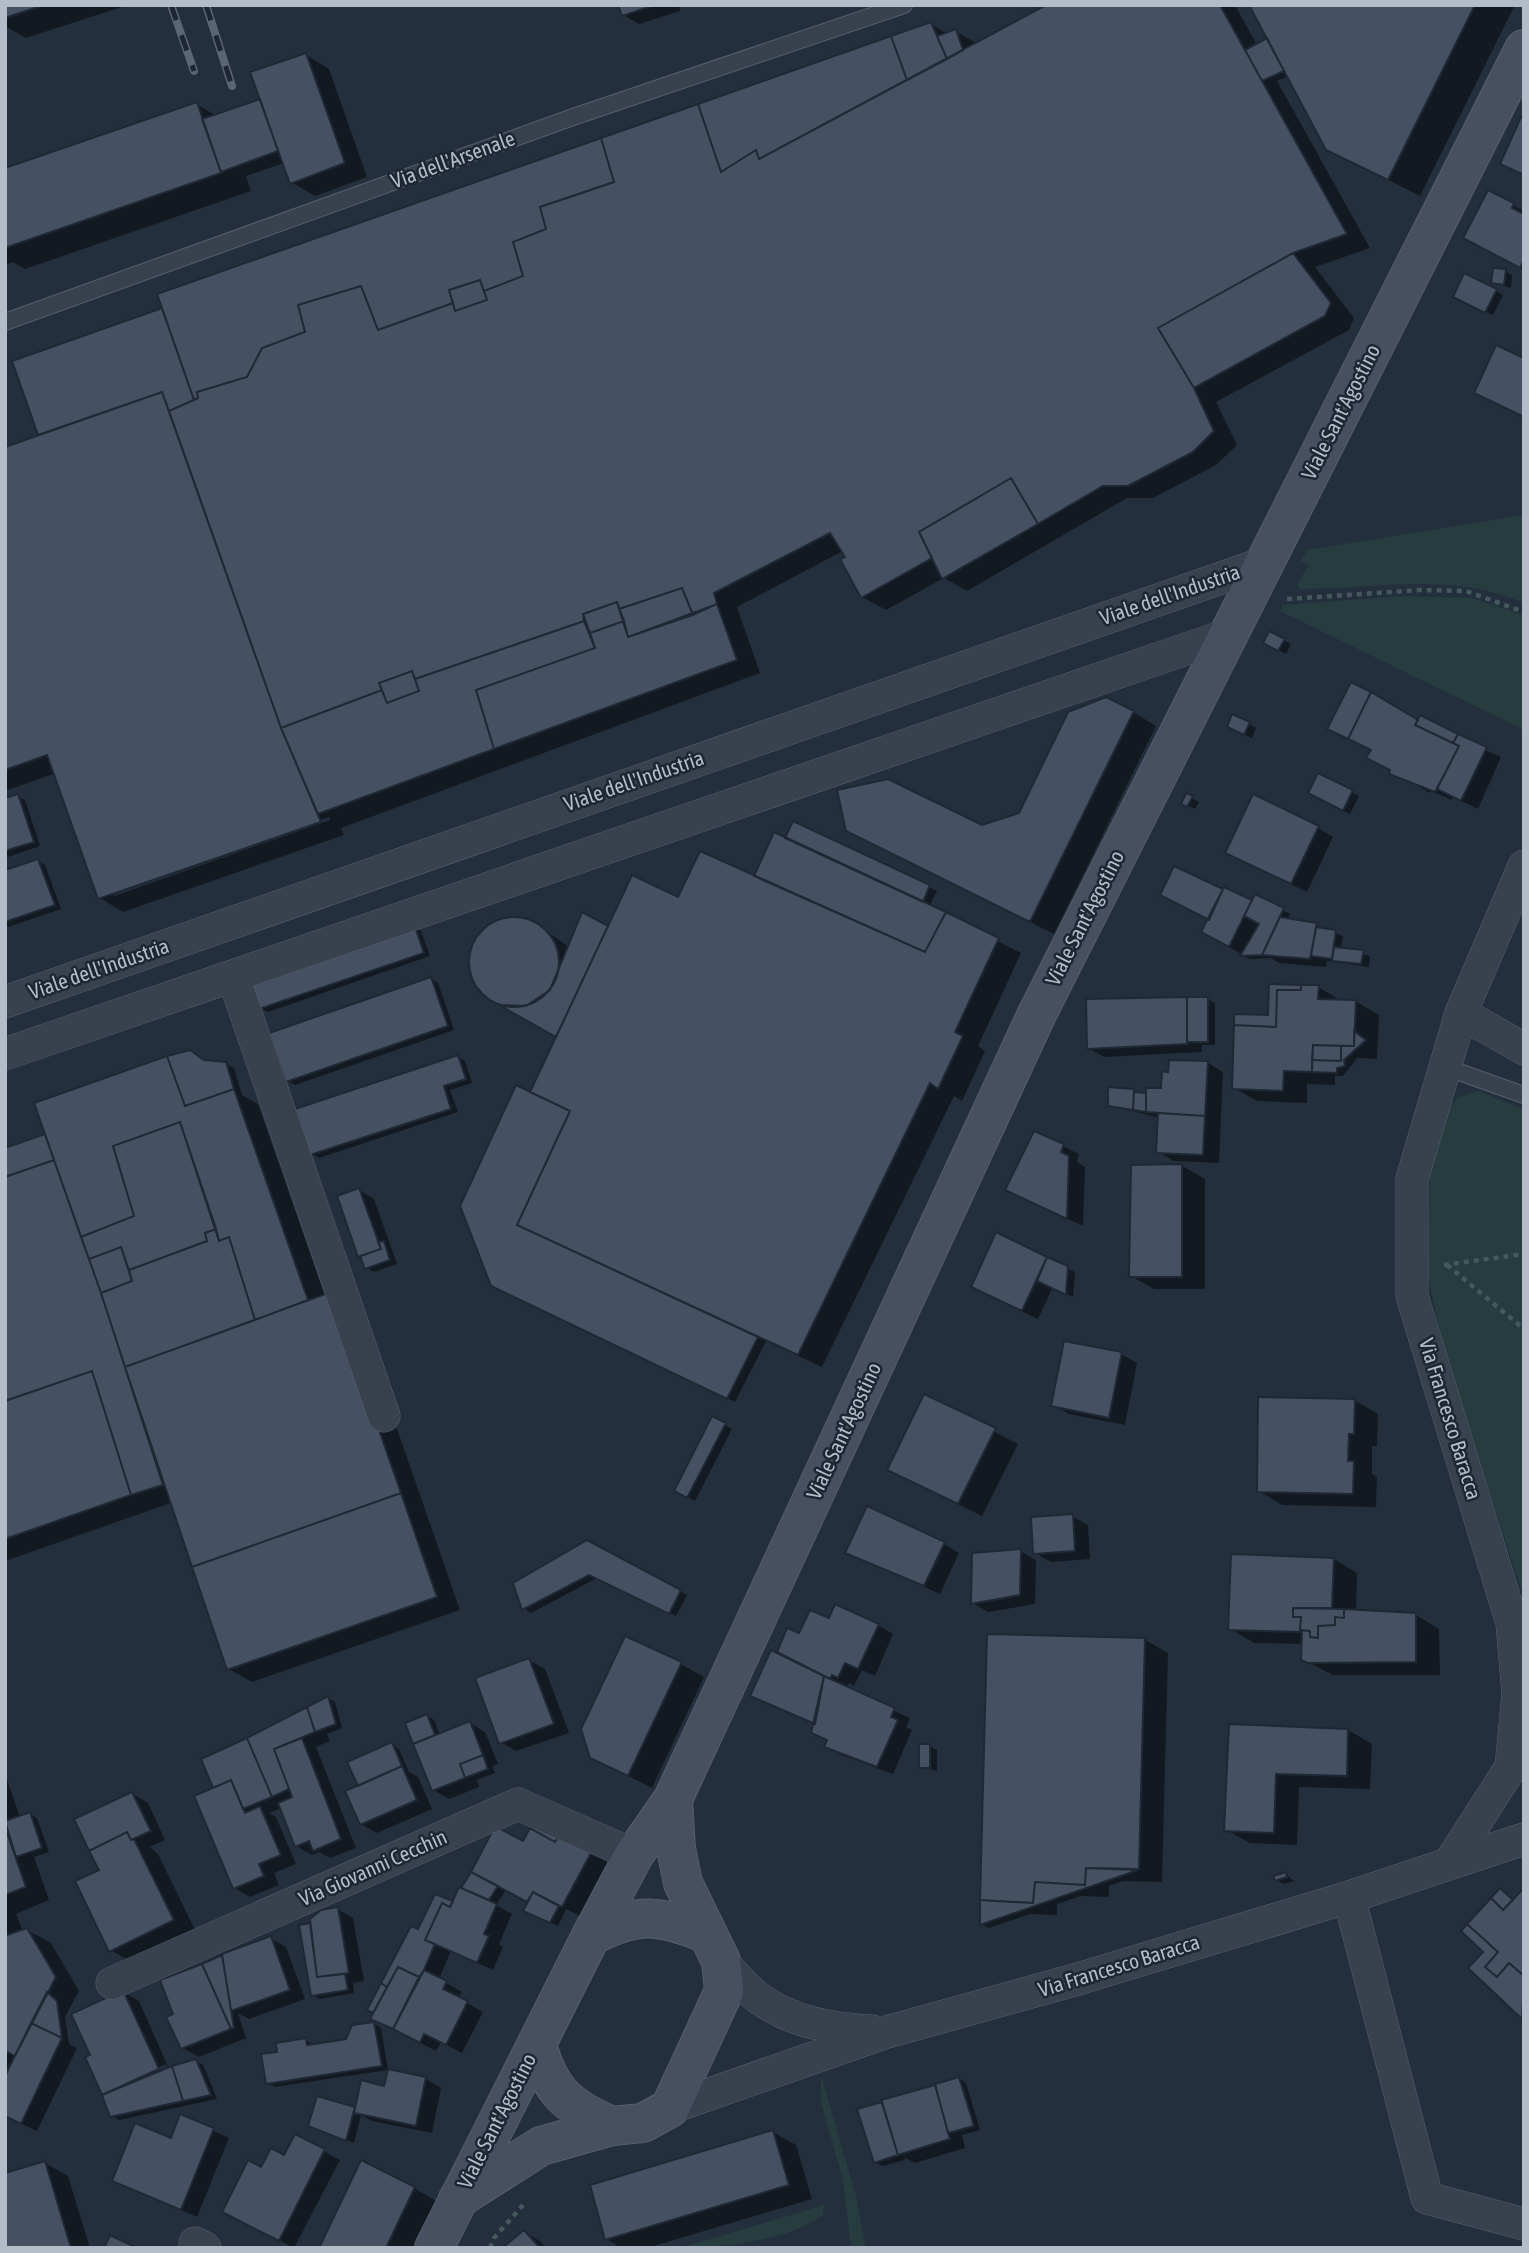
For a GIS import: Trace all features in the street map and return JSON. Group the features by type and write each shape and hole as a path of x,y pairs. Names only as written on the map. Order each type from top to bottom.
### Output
{"main road":[{"name":"Viale Sant'Agostino","path":"434,2248 591,1936 635,1855 673,1799 1036,1016 1524,49"},
{"name":"Viale Sant'Agostino","path":"458,2199 541,2147 612,2126 643,2123 670,2108 724,1991 715,1948 683,1883 676,1849 673,1799"},
{"path":"591,1936 618,1922 642,1916 677,1922 715,1948"},
{"name":"Viale Sant'Agostino","path":"537,2044 543,2069 565,2100 585,2114 612,2126"}],"street":[{"name":"Viale dell'Industria","path":"5,1002 1264,563"},
{"path":"5,1054 1227,635"},
{"name":"Via Francesco Baracca","path":"670,2108 887,2032 1078,1979 1449,1864 1511,1767 1521,1701 1512,1623 1412,1296 1412,1179 1461,1013 1524,866"},
{"path":"233,976 384,1416"},
{"path":"1461,1013 1524,1049"},
{"name":"Via Giovanni Cecchin","path":"112,1983 518,1804 635,1855"},
{"path":"1449,1864 1524,1839"},
{"path":"1349,1897 1427,2198 1524,2224"},
{"name":"Via Francesco Baracca","path":"715,1948 756,1996 792,2016 834,2029 887,2032"}],"lane":[{"name":"Via dell'Arsenale","path":"5,322 560,121 904,5"},
{"path":"1445,1067 1524,1095"}],"path":[{"path":"1244,601 1421,590 1466,591 1524,612"},
{"path":"1412,1266 1447,1265 1524,1254"},
{"path":"1447,1265 1524,1329"}],"green space":[{"path":"1524,515 1524,603 1469,587 1413,584 1300,589 1297,584 1309,565 1301,561 1307,550"},
{"path":"1401,596 1472,598 1524,615 1524,730 1280,611 1283,605"},
{"path":"1478,1091 1524,1109 1524,1599 1445,1354 1428,1276 1430,1174 1443,1115 1458,1097"},
{"path":"821,2075 856,2196 866,2248 851,2248 843,2180 821,2103"},
{"path":"824,2205 823,2215 793,2231 755,2241 680,2248"}],"building":[{"path":"5,5 44,5 5,18"},
{"path":"618,5 655,5 622,16"},
{"path":"1046,5 1220,5 1347,234 1293,253 1158,328 1194,388 1214,431 1193,452 1128,486 1103,486 1038,524 1011,478 919,532 932,558 861,598 840,559 845,557 830,533 714,593 717,604 693,615 682,588 619,609 617,602 583,614 584,621 415,679 412,671 379,683 382,690 281,728 169,411 198,398 197,392 247,377 262,348 305,332 298,305 361,286 378,330 453,303 455,311 487,300 484,291 523,276 513,242 546,229 540,207 614,182 601,138 698,104 721,172 756,150 759,159"},
{"path":"1249,5 1475,5 1388,180 1326,150"},
{"path":"931,22 947,59 907,80 891,36"},
{"path":"956,29 963,50 947,59 937,36"},
{"path":"891,36 907,80 759,159 756,150 721,172 698,104"},
{"path":"1267,38 1284,71 1262,81 1245,50"},
{"path":"306,53 345,163 290,184 250,72"},
{"path":"260,99 278,151 221,172 202,119"},
{"path":"197,102 221,173 5,248 5,168"},
{"path":"1521,117 1524,118 1524,175 1500,164"},
{"path":"601,138 614,182 540,207 546,229 513,242 523,276 484,291 480,280 449,290 453,303 378,330 361,286 298,305 305,332 262,348 247,377 197,392 198,398 194,400 157,294"},
{"path":"1488,190 1514,203 1512,208 1524,214 1524,260 1520,268 1463,238"},
{"path":"1293,253 1331,303 1325,316 1194,388 1158,328"},
{"path":"1493,268 1506,269 1504,285 1491,283"},
{"path":"1464,273 1497,289 1485,313 1453,297"},
{"path":"480,280 487,300 455,311 449,290"},
{"path":"162,308 194,400 169,411 162,392 38,435 12,361"},
{"path":"1496,345 1524,358 1524,417 1474,393"},
{"path":"162,392 281,728 321,822 98,899 47,755 5,770 5,447"},
{"path":"1011,478 1038,524 942,579 919,532"},
{"path":"682,588 693,615 628,637 619,609"},
{"path":"617,602 624,621 590,633 583,614"},
{"path":"717,604 737,660 494,749 476,690 595,648 590,633 624,621 628,637"},
{"path":"584,621 595,648 476,690 494,749 318,814 281,728 382,690 387,703 419,691 415,679"},
{"path":"1269,631 1285,639 1278,651 1263,643"},
{"path":"412,671 419,691 387,703 379,683"},
{"path":"1351,682 1371,692 1348,739 1327,729"},
{"path":"1371,692 1418,720 1415,725 1459,746 1435,792 1389,774 1390,770 1366,758 1371,750 1348,739"},
{"path":"1106,697 1134,711 1030,922 846,831 837,790 888,779 982,825 1019,813 1068,712"},
{"path":"1232,714 1250,722 1244,735 1227,727"},
{"path":"1420,715 1458,734 1453,743 1415,725"},
{"path":"1458,734 1487,747 1461,801 1437,789 1459,746 1453,743"},
{"path":"1318,773 1353,790 1343,811 1308,793"},
{"path":"1186,793 1193,796 1187,807 1181,804"},
{"path":"18,794 34,842 5,851 5,798"},
{"path":"1253,794 1319,826 1291,884 1225,853"},
{"path":"793,821 930,885 923,902 785,838"},
{"path":"774,832 946,912 925,952 754,876"},
{"path":"700,851 925,952 946,912 999,938 955,1032 963,1036 938,1089 930,1083 798,1355 517,1225 570,1111 530,1092 632,875 678,897"},
{"path":"38,859 55,905 5,922 5,870"},
{"path":"1174,866 1223,889 1209,920 1160,895"},
{"path":"1224,887 1252,900 1229,947 1201,932"},
{"path":"1255,894 1284,908 1262,955 1240,956 1259,924 1244,916"},
{"path":"582,912 608,926 556,1037 499,1005 526,1006 550,990"},
{"path":"514,917 539,925 551,937 559,962 551,987 539,999 514,1007 489,999 477,987 469,962 477,937 489,925"},
{"path":"1280,917 1317,923 1310,959 1262,955"},
{"path":"414,924 424,953 259,1009 250,981"},
{"path":"1316,927 1336,930 1332,959 1311,956"},
{"path":"1334,947 1364,950 1361,964 1332,961"},
{"path":"431,977 448,1026 286,1082 269,1033"},
{"path":"1269,984 1301,985 1301,990 1277,990 1276,1027 1234,1025 1234,1014 1268,1015"},
{"path":"1301,985 1319,985 1318,999 1356,1000 1354,1046 1313,1045 1312,1072 1284,1071 1283,1091 1232,1089 1234,1025 1276,1027 1277,990 1301,990"},
{"path":"1187,997 1208,997 1208,1042 1187,1042"},
{"path":"1187,997 1187,1044 1087,1049 1086,999"},
{"path":"1354,1031 1366,1040 1344,1060 1345,1066 1337,1068 1337,1073 1312,1072 1312,1060 1341,1061 1341,1046 1354,1046"},
{"path":"1313,1045 1341,1046 1341,1061 1312,1060"},
{"path":"190,1050 204,1060 226,1062 234,1089 185,1106 167,1056"},
{"path":"458,1055 466,1079 444,1086 451,1109 310,1155 295,1109"},
{"path":"167,1056 185,1106 234,1089 308,1300 255,1320 229,1237 219,1241 180,1122 113,1146 134,1216 81,1237 34,1103"},
{"path":"1169,1060 1208,1061 1205,1116 1146,1112 1146,1088 1161,1088 1162,1071 1168,1072"},
{"path":"516,1085 570,1111 517,1225 758,1337 727,1399 491,1286 460,1206"},
{"path":"1108,1087 1134,1089 1133,1110 1108,1106"},
{"path":"1134,1092 1146,1093 1146,1112 1133,1110"},
{"path":"1158,1113 1205,1116 1203,1155 1156,1153"},
{"path":"180,1122 216,1229 205,1233 207,1241 129,1270 121,1247 89,1259 81,1237 134,1216 113,1146"},
{"path":"1034,1131 1064,1144 1061,1152 1069,1156 1067,1219 1005,1190"},
{"path":"45,1134 54,1160 5,1177 5,1148"},
{"path":"54,1160 101,1293 163,1485 131,1495 92,1371 5,1401 5,1177"},
{"path":"1182,1164 1182,1277 1129,1277 1131,1165"},
{"path":"359,1188 381,1249 358,1257 337,1196"},
{"path":"216,1229 219,1241 229,1237 255,1320 125,1367 101,1293 132,1281 129,1270 207,1241 205,1233"},
{"path":"996,1232 1047,1257 1022,1311 971,1287"},
{"path":"384,1241 390,1260 365,1269 360,1256 381,1249 378,1242"},
{"path":"121,1247 132,1281 101,1293 89,1259"},
{"path":"1047,1257 1068,1266 1066,1295 1037,1281"},
{"path":"331,1292 401,1493 192,1567 125,1367"},
{"path":"1064,1341 1122,1352 1109,1418 1051,1406"},
{"path":"92,1371 131,1495 5,1539 5,1401"},
{"path":"924,1394 996,1428 958,1504 887,1470"},
{"path":"1258,1397 1355,1399 1354,1434 1349,1434 1348,1461 1354,1461 1353,1494 1257,1492"},
{"path":"712,1416 726,1423 687,1498 674,1491"},
{"path":"401,1493 437,1597 227,1670 192,1567"},
{"path":"867,1506 945,1542 924,1586 845,1553"},
{"path":"1073,1514 1075,1551 1033,1554 1031,1517"},
{"path":"587,1540 681,1590 669,1614 589,1575 522,1610 513,1583"},
{"path":"1021,1549 1020,1595 971,1604 972,1553"},
{"path":"1231,1554 1334,1558 1332,1608 1293,1608 1293,1617 1301,1617 1300,1630 1310,1631 1310,1637 1318,1638 1318,1626 1335,1625 1335,1617 1344,1618 1344,1609 1416,1613 1416,1662 1308,1663 1301,1660 1302,1632 1228,1630"},
{"path":"835,1604 879,1624 858,1669 845,1663 838,1678 832,1675 830,1679 777,1652 787,1628 799,1633 810,1610 829,1618"},
{"path":"1293,1608 1344,1609 1344,1618 1335,1617 1335,1625 1318,1626 1318,1638 1310,1637 1310,1631 1300,1630 1301,1617 1293,1617"},
{"path":"987,1634 1145,1638 1139,1869 1086,1868 1085,1885 1035,1882 1033,1903 980,1900"},
{"path":"625,1636 682,1662 628,1776 590,1758 581,1729"},
{"path":"771,1650 824,1676 815,1724 750,1696"},
{"path":"529,1658 554,1724 499,1744 475,1678"},
{"path":"824,1676 895,1708 891,1717 898,1720 877,1767 824,1747 827,1740 811,1733"},
{"path":"328,1696 336,1724 315,1732 307,1707"},
{"path":"307,1707 315,1732 274,1749 289,1789 272,1797 247,1738"},
{"path":"427,1714 435,1735 413,1744 405,1723"},
{"path":"470,1721 483,1755 460,1764 465,1778 432,1791 413,1744"},
{"path":"1229,1724 1348,1729 1347,1776 1276,1774 1274,1833 1224,1831"},
{"path":"247,1738 272,1797 243,1809 231,1780 213,1788 201,1759"},
{"path":"302,1738 341,1839 313,1851 309,1841 295,1847 278,1803 292,1797 274,1749"},
{"path":"392,1742 402,1766 358,1786 347,1762"},
{"path":"919,1744 930,1744 930,1768 919,1768"},
{"path":"483,1755 488,1769 465,1778 460,1764"},
{"path":"402,1766 417,1800 360,1825 345,1791"},
{"path":"231,1780 245,1813 260,1806 281,1855 259,1864 264,1876 233,1889 194,1796"},
{"path":"132,1792 151,1831 131,1840 127,1832 89,1851 74,1819"},
{"path":"30,1812 42,1848 16,1857 5,1821"},
{"path":"534,1821 560,1834 555,1842 530,1828"},
{"path":"495,1826 523,1841 530,1828 555,1842 560,1834 592,1851 562,1907 533,1892 527,1902 471,1872"},
{"path":"5,1827 26,1887 5,1895"},
{"path":"127,1832 131,1840 134,1839 174,1920 109,1952 75,1881 99,1870 89,1851"},
{"path":"1086,1868 1138,1870 980,1925 980,1900 1033,1903 1035,1882 1085,1885"},
{"path":"471,1872 498,1886 489,1900 461,1888"},
{"path":"1286,1872 1287,1877 1275,1881 1273,1876"},
{"path":"459,1887 497,1904 484,1934 489,1936 477,1963 425,1940 442,1903 450,1907"},
{"path":"1500,1888 1513,1900 1503,1910 1491,1898"},
{"path":"1523,1889 1524,1976 1509,1963 1497,1977 1485,1967 1498,1952 1467,1924 1491,1898 1503,1910"},
{"path":"533,1892 559,1906 550,1923 523,1911"},
{"path":"435,1894 453,1901 450,1907 442,1903 425,1940 435,1944 424,1970 419,1977 398,1967 387,1987 381,1983 411,1926 418,1929"},
{"path":"338,1907 349,1973 317,1977 310,1919 321,1910"},
{"path":"310,1923 317,1977 345,1974 348,1990 311,1996 299,1925"},
{"path":"1467,1924 1498,1952 1485,1967 1497,1977 1509,1963 1524,1976 1522,2019 1468,1968 1483,1952 1461,1931"},
{"path":"27,1928 56,1977 15,2056 5,2051 5,1931 7,1935"},
{"path":"271,1936 290,1990 231,2011 222,1954"},
{"path":"222,1955 234,2028 231,2029 202,1964"},
{"path":"202,1964 231,2029 181,2049 166,2017 173,2014 160,1980"},
{"path":"398,1967 419,1977 393,2029 370,2019"},
{"path":"424,1970 447,1981 443,1989 468,2001 446,2045 424,2034 420,2043 393,2029"},
{"path":"381,1983 387,1987 373,2013 367,2010"},
{"path":"123,1990 159,2069 102,2095 85,2057 90,2055 71,2014"},
{"path":"47,1992 57,2001 62,2038 31,2023"},
{"path":"374,2022 382,2066 266,2084 261,2054 277,2052 276,2043 306,2038 307,2045 346,2039 352,2025"},
{"path":"31,2023 62,2038 21,2124 5,2116 5,2076"},
{"path":"196,2059 211,2095 183,2101 172,2066"},
{"path":"172,2066 183,2101 110,2117 102,2095"},
{"path":"388,2069 426,2077 416,2126 354,2113 361,2080 384,2086"},
{"path":"959,2077 974,2126 948,2133 935,2084"},
{"path":"935,2085 950,2139 898,2155 881,2100"},
{"path":"317,2096 355,2107 346,2141 308,2126"},
{"path":"882,2102 898,2155 874,2163 857,2109"},
{"path":"180,2114 214,2128 181,2210 112,2181 135,2123 171,2138"},
{"path":"773,2130 789,2185 605,2240 590,2185"},
{"path":"295,2134 325,2149 279,2241 222,2212 248,2160 261,2167 271,2148 284,2155"},
{"path":"361,2160 415,2187 386,2248 319,2248"},
{"path":"45,2161 71,2248 5,2248 5,2173"},
{"path":"524,2230 540,2248 502,2248"},
{"path":"110,2235 137,2248 104,2248"}],"railway":[{"path":"171,5 194,71"},
{"path":"206,5 232,86"}]}
